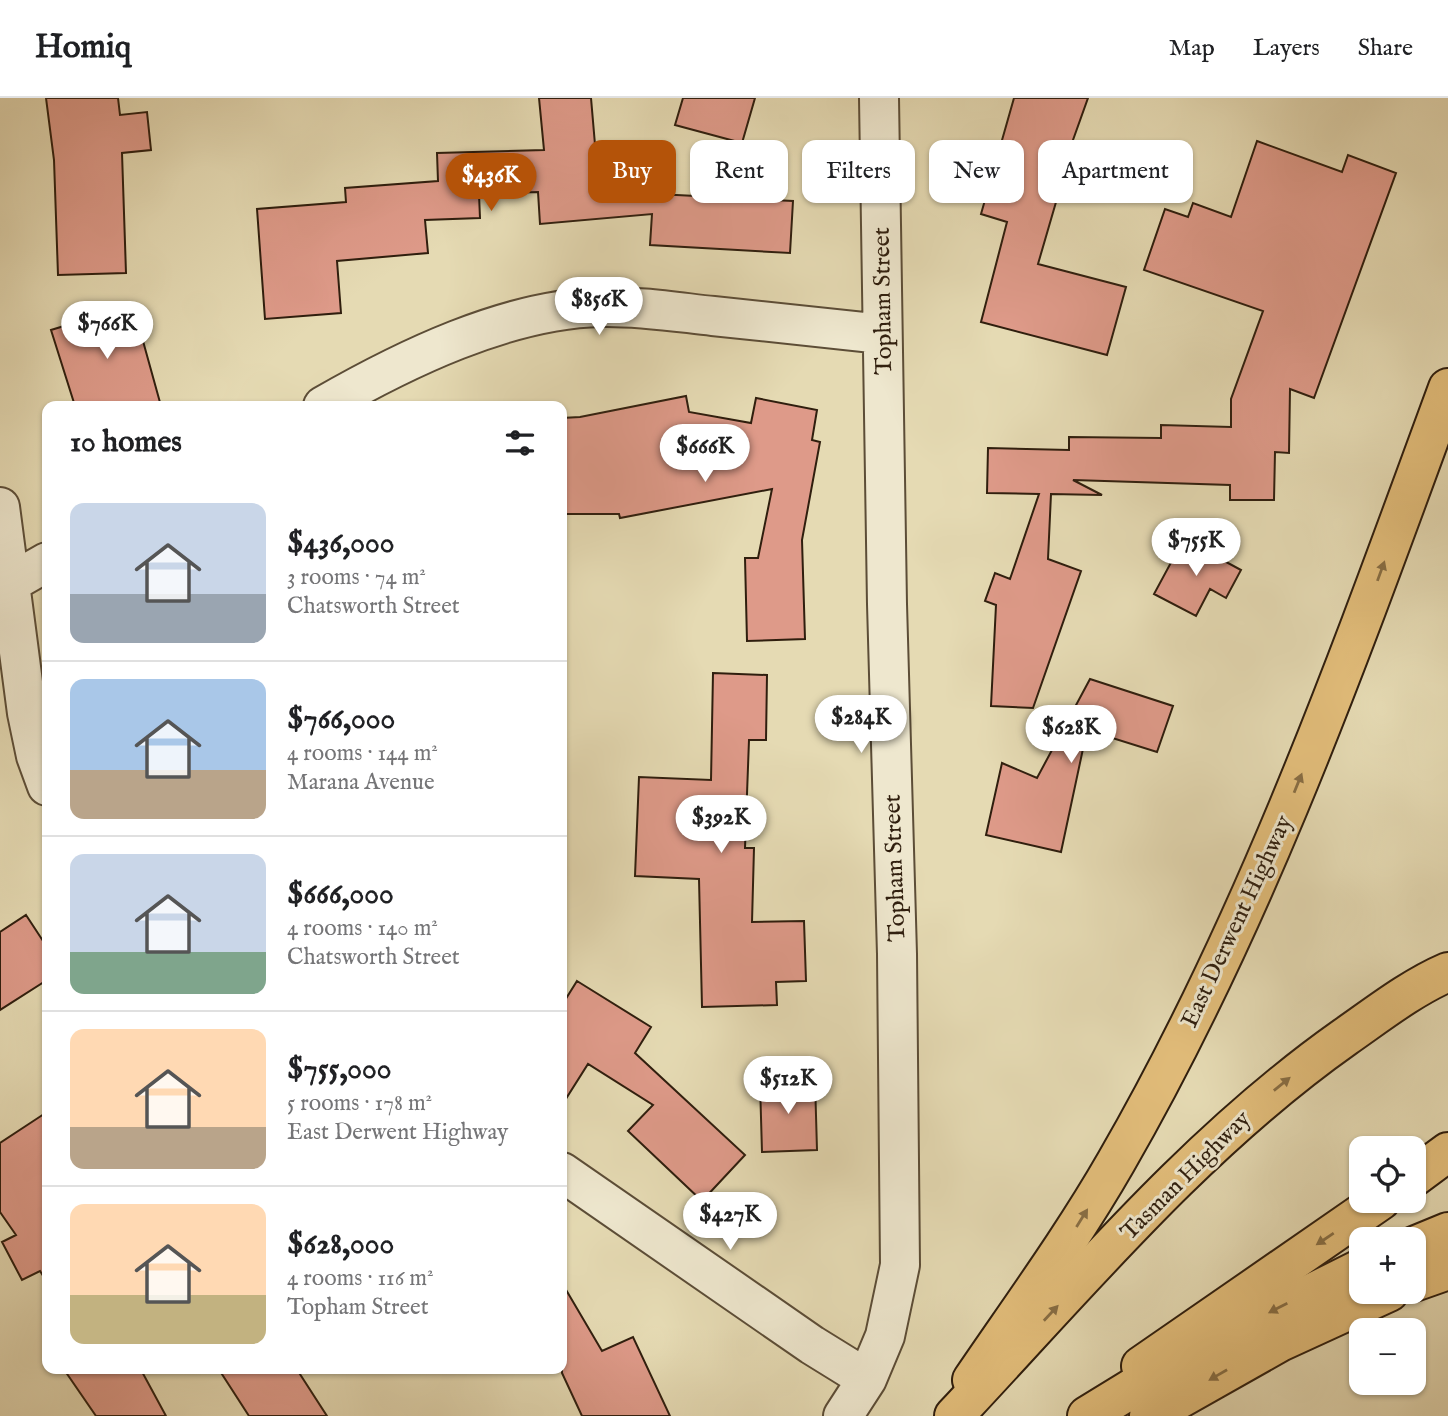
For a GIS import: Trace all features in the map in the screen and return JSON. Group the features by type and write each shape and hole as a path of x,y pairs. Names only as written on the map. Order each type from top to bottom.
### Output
{"main road":[{"name":"East Derwent Highway","path":"947,1416 1079,1222 1116,1162 1244,914 1355,640 1448,388"},
{"name":"Tasman Highway","path":"954,1416 1161,1195 1244,1115 1362,1025 1448,972"},
{"path":"1426,1168 1448,1152"},
{"path":"1074,1416 1153,1357 1362,1213"},
{"path":"1426,1241 1448,1232"},
{"path":"1426,1278 1448,1270"},
{"path":"1087,1416 1180,1359 1349,1274"},
{"path":"1149,1416 1280,1342 1363,1304"}],"street":[{"name":"Topham Street","path":"844,1416 867,1379 885,1336 896,1296 901,1217 879,98"},
{"path":"332,401 379,374 451,344 522,320 565,311 600,307 642,308 882,334"},
{"path":"0,507 12,582 27,713 42,772"},
{"path":"12,582 42,565"},
{"path":"567,1175 812,1345 867,1379"}],"building":[{"path":"46,98 118,98 120,115 147,112 151,150 122,153 126,273 58,275 54,160"},
{"path":"539,98 591,98 595,140 588,140 588,203 676,203 676,195 690,196 690,203 793,201 790,253 650,245 652,214 540,224 538,192 479,194 480,218 425,220 428,253 337,261 341,313 265,319 257,209 346,202 345,188 438,181 437,153 544,150"},
{"path":"683,98 755,98 743,140 731,140 675,125"},
{"path":"1014,98 1088,98 1073,140 1038,140 1038,203 1056,203 1038,264 1126,287 1107,355 981,322 1007,222 981,214 984,203 1024,203 1024,140 1002,140"},
{"path":"1257,141 1342,172 1348,155 1396,173 1314,398 1290,389 1289,453 1275,452 1274,500 1230,500 1230,485 1073,480 1102,495 1051,494 1048,559 1081,571 1033,708 991,706 996,605 985,601 995,573 1010,579 1039,494 987,493 988,448 1069,450 1069,437 1161,438 1161,425 1231,427 1231,399 1263,311 1144,270 1165,209 1188,217 1193,203 1231,217"},
{"path":"133,305 160,401 73,401 51,330"},
{"path":"686,396 689,412 751,423 756,398 817,410 812,440 820,442 802,540 805,639 747,641 745,558 758,558 772,489 620,518 619,514 567,514 567,418"},
{"path":"1181,544 1193,544 1241,570 1226,598 1210,589 1196,616 1154,594"},
{"path":"713,673 767,675 766,740 749,740 745,848 754,848 752,922 804,921 806,981 776,982 777,1005 702,1007 699,879 635,876 639,777 711,780"},
{"path":"1090,679 1173,706 1157,752 1087,730 1061,852 986,835 1002,763 1037,778"},
{"path":"26,915 42,939 42,983 0,1010 0,932"},
{"path":"577,981 651,1027 635,1053 745,1155 702,1201 628,1131 653,1105 588,1064 567,1097 567,997"},
{"path":"815,1081 817,1150 762,1152 760,1083"},
{"path":"42,1115 42,1274 40,1271 22,1280 2,1242 16,1235 0,1212 0,1143"},
{"path":"567,1292 602,1351 633,1337 670,1416 582,1416 562,1374 567,1374"},
{"path":"67,1374 143,1374 166,1416 96,1416"},
{"path":"222,1374 300,1374 327,1416 249,1416"}]}
